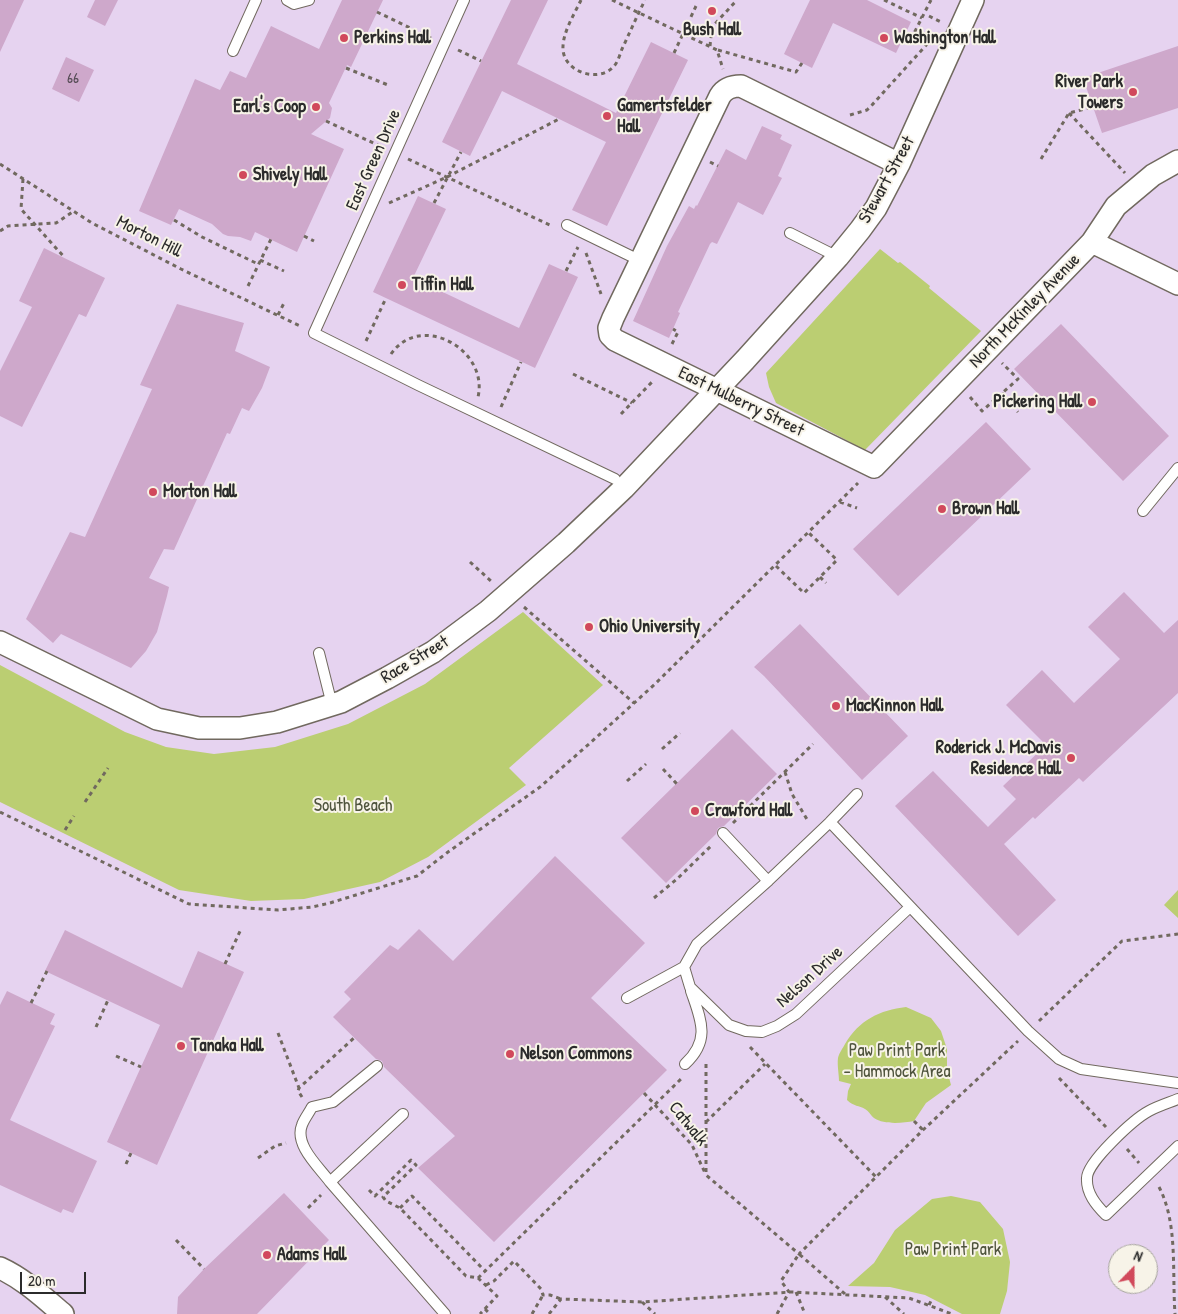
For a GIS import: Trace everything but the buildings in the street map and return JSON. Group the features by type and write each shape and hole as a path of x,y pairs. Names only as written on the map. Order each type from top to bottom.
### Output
{"street":[{"name":"Stewart Street","path":"746,360 838,257 876,208 900,164 973,0"},
{"path":"641,261 720,96 728,88 741,86 900,164"},
{"name":"North McKinley Avenue","path":"874,467 1092,242 1116,206 1154,175 1178,162"},
{"path":"1092,242 1178,284"},
{"name":"East Mulberry Street","path":"641,261 609,326 610,335 615,340 874,467"},
{"name":"Race Street","path":"0,642 139,711 158,719 186,726 213,729 262,725 341,702 417,662 488,611 566,543 624,488 746,360"},
{"path":"0,1268 30,1285 64,1314"}],"lane":[{"path":"233,51 256,0"},
{"path":"287,0 294,4 309,0"},
{"name":"East Green Drive","path":"464,0 314,333 615,480"},
{"path":"567,225 641,261"},
{"path":"790,233 838,257"},
{"path":"1143,511 1178,468"},
{"path":"319,653 332,705"},
{"path":"627,998 684,967 697,944 768,881 857,794"},
{"path":"830,822 1028,1031 1059,1059 1081,1069 1178,1083"},
{"path":"724,833 768,881"},
{"name":"Nelson Drive","path":"684,967 690,987 729,1025 746,1031 762,1032 777,1026 796,1014 910,907"},
{"path":"685,1069 702,1041 702,1025 690,987"},
{"path":"377,1066 333,1102 312,1108 301,1126 300,1139 338,1193 445,1314"},
{"path":"1178,1099 1148,1112 1128,1126 1092,1164 1086,1177 1089,1191 1096,1205 1106,1215 1178,1146"},
{"path":"330,1182 403,1114"}],"path":[{"path":"581,0 564,37 563,52 569,63 579,71 591,75 604,74 615,66 645,0"},
{"path":"612,0 718,50 796,72 802,63"},
{"path":"710,46 712,27 737,0"},
{"path":"884,0 922,18"},
{"path":"911,39 931,0"},
{"path":"674,54 696,6"},
{"path":"377,12 425,36"},
{"path":"929,16 942,22"},
{"path":"846,115 862,112 872,105 930,41"},
{"path":"457,50 481,61"},
{"path":"718,50 726,78"},
{"path":"346,68 388,85"},
{"path":"1042,160 1069,114 1093,107"},
{"path":"1069,114 1127,175"},
{"path":"386,204 447,177 559,119"},
{"path":"326,121 379,145"},
{"path":"434,203 461,152"},
{"path":"406,158 556,228"},
{"name":"Morton Hill","path":"0,164 92,223 173,265 293,322"},
{"path":"22,179 22,209 65,258"},
{"path":"0,231 8,226 56,223 74,211"},
{"path":"174,220 202,237 258,264"},
{"path":"304,236 314,241"},
{"path":"248,286 270,239"},
{"path":"566,271 581,240"},
{"path":"584,249 603,299"},
{"path":"260,260 284,271"},
{"path":"364,344 386,298"},
{"path":"278,315 284,303"},
{"path":"671,347 678,332 673,329"},
{"path":"389,356 399,345 427,334 435,335 456,345 466,353 477,372 480,384 478,399"},
{"path":"968,394 982,412 1018,379 1000,361"},
{"path":"500,410 522,362"},
{"path":"573,374 632,403"},
{"path":"621,414 658,377"},
{"path":"1002,393 1018,412"},
{"path":"0,812 189,904 278,910 312,907 418,876 549,779 634,703 776,566 874,467"},
{"path":"840,502 857,508"},
{"path":"776,566 804,593 837,560 809,533"},
{"path":"470,562 496,584"},
{"path":"820,577 826,583"},
{"path":"522,605 634,703"},
{"path":"662,749 680,733"},
{"path":"654,898 677,879 812,744"},
{"path":"627,782 646,764"},
{"path":"85,802 108,768"},
{"path":"663,769 677,784"},
{"path":"785,772 792,794 805,817"},
{"path":"65,830 74,816"},
{"path":"226,964 241,929"},
{"path":"789,1292 781,1281 799,1254 923,1130 1122,941 1178,934"},
{"path":"32,1003 46,971"},
{"path":"96,1027 108,1000"},
{"path":"729,1025 876,1177"},
{"path":"278,1032 299,1089 354,1038"},
{"path":"702,1041 706,1052 706,1175 845,1294"},
{"path":"116,1056 141,1067"},
{"path":"706,1122 766,1064"},
{"path":"478,1278 685,1069"},
{"name":"Catwalk","path":"644,1093 692,1145 706,1175"},
{"path":"914,1121 923,1130"},
{"path":"1123,1145 1136,1158"},
{"path":"258,1158 275,1146"},
{"path":"126,1164 131,1153"},
{"path":"369,1190 375,1196 411,1160 416,1165 383,1197 386,1201 400,1208 466,1276 478,1278 497,1296 480,1314"},
{"path":"1163,1192 1175,1214"},
{"path":"308,1208 321,1195"},
{"path":"400,1208 412,1196 485,1271"},
{"path":"1176,1314 1174,1300 1177,1233"},
{"path":"176,1240 204,1269"},
{"path":"486,1285 494,1281 514,1261 541,1289 543,1295 532,1314"},
{"path":"777,1314 789,1292"},
{"path":"543,1295 550,1295 561,1299 642,1302 789,1292 845,1294 910,1298 952,1314"},
{"path":"796,1292 805,1314"},
{"path":"884,1296 904,1314"},
{"path":"549,1314 561,1299"},
{"path":"929,1304 932,1299"},
{"path":"642,1302 655,1314"},
{"path":"485,1309 490,1314"}],"shaded area":[{"name":"Ohio University","path":"0,0 1178,0 1178,1314 0,1314"}],"green space":[{"path":"880,249 930,286 929,288 981,331 865,450 776,403 769,387 766,373"},
{"name":"South Beach","path":"523,612 603,685 509,768 526,785 428,857 380,882 304,899 251,901 179,890 0,802 0,665 125,732 166,747 214,754 275,747 348,724 425,684"},
{"path":"1178,890 1178,918 1164,905"},
{"name":"Paw Print Park - Hammock Area","path":"906,1007 931,1018 941,1031 947,1049 947,1070 951,1085 926,1103 914,1121 888,1123 874,1118 865,1109 847,1100 851,1084 839,1081 838,1058 851,1036 864,1023 879,1014 896,1008"},
{"name":"Paw Print Park","path":"951,1196 980,1202 1003,1229 1010,1262 1007,1291 1000,1314 962,1314 925,1295 890,1287 848,1286 874,1263 895,1230 932,1199"}],"place":[{"name":"Bush Hall","path":"712,11"},
{"name":"Perkins Hall","path":"344,38"},
{"name":"Washington Hall","path":"884,38"},
{"name":"River Park Towers","path":"1133,92"},
{"name":"Earl's Coop","path":"316,107"},
{"name":"Gamertsfelder Hall","path":"607,116"},
{"name":"Shively Hall","path":"243,175"},
{"name":"Tiffin Hall","path":"402,285"},
{"name":"Pickering Hall","path":"1092,402"},
{"name":"Morton Hall","path":"153,492"},
{"name":"Brown Hall","path":"942,509"},
{"name":"Ohio University","path":"589,627"},
{"name":"MacKinnon Hall","path":"836,706"},
{"name":"Roderick J. McDavis Residence Hall","path":"1071,758"},
{"name":"Crawford Hall","path":"695,811"},
{"name":"Tanaka Hall","path":"181,1046"},
{"name":"Nelson Commons","path":"510,1054"},
{"name":"Adams Hall","path":"267,1255"}]}
